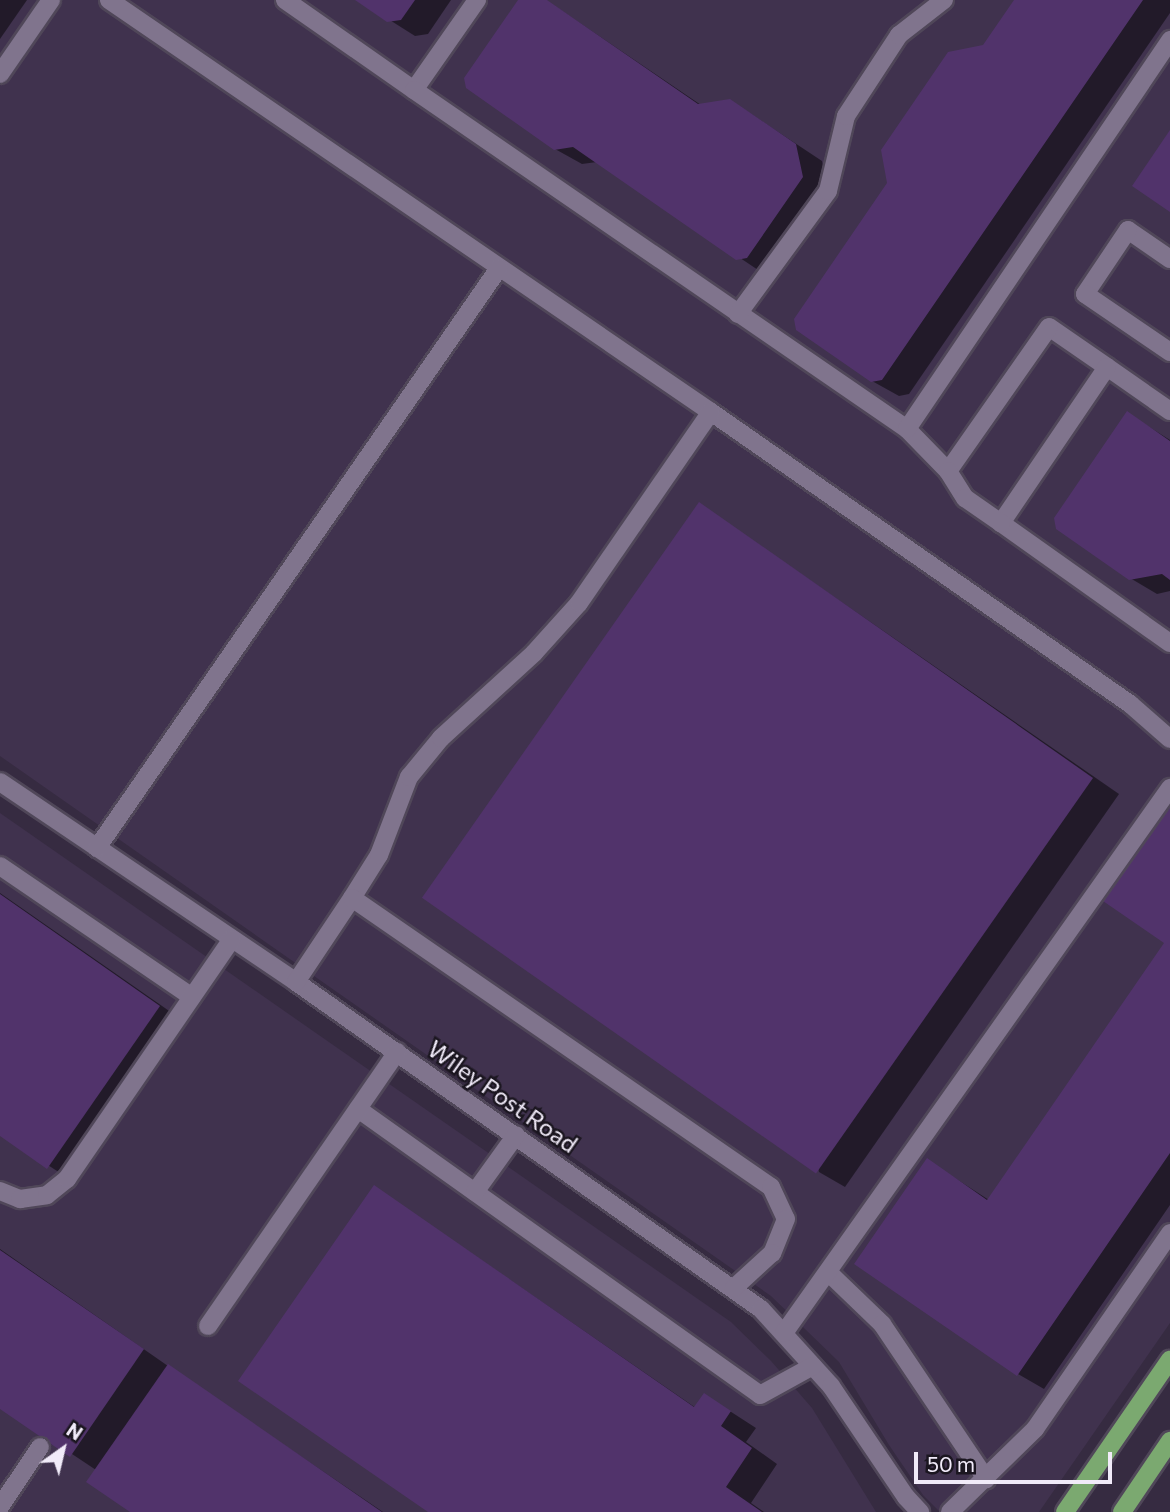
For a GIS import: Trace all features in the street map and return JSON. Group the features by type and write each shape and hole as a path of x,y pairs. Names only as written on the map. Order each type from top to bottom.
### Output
{"main road":[{"path":"1065,1512 1170,1360"},
{"path":"1122,1512 1168,1448"}],"street":[{"path":"0,74 51,0"},
{"path":"109,0 711,412 1130,704 1170,739"},
{"path":"285,0 907,429 948,471 965,498 1170,643"},
{"path":"414,90 477,0"},
{"path":"738,314 828,191 846,116 899,35 944,0"},
{"path":"907,429 1170,40"},
{"path":"1170,259 1128,230 1085,294 1170,352"},
{"path":"97,848 499,268"},
{"path":"948,471 1049,327 1170,411"},
{"path":"1001,523 1107,367"},
{"path":"296,982 379,855 408,778 441,737 534,653 579,603 711,412"},
{"name":"Wiley Post Road","path":"0,782 296,982 761,1309 831,1386 906,1497 920,1512"},
{"path":"784,1334 1170,788"},
{"path":"0,866 191,997"},
{"path":"352,898 771,1186 786,1219 772,1253 734,1288"},
{"path":"0,1192 20,1199 47,1195 67,1179 232,939"},
{"path":"208,1326 397,1052"},
{"path":"358,1109 760,1395 813,1366"},
{"path":"475,1192 516,1135"},
{"path":"950,1512 1035,1429 1170,1233"},
{"path":"829,1273 882,1324 986,1479"},
{"path":"0,1507 40,1447"}],"shaded area":[{"path":"0,0 1170,0 1170,1323 1039,1512 940,1512 923,1495 889,1445 839,1362 771,1296 0,756"},
{"path":"0,813 731,1322 771,1361 812,1408 876,1512 0,1512"}],"building":[{"path":"355,0 415,0 401,20 387,22"},
{"path":"518,0 547,0 698,104 730,99 796,144 803,177 747,258 736,260 573,147 554,150 466,88 464,78"},
{"path":"1014,0 1143,0 882,380 871,382 796,330 794,319 887,183 881,150 948,52 983,45"},
{"path":"1170,130 1170,212 1132,186"},
{"path":"1127,411 1170,441 1170,580 1162,574 1129,580 1056,529 1054,518"},
{"path":"699,502 1093,778 816,1174 422,898"},
{"path":"1170,803 1170,1153 1017,1376 854,1264 927,1158 987,1200 1164,943 1103,901"},
{"path":"0,894 160,1006 47,1169 0,1136"},
{"path":"374,1185 694,1407 704,1393 731,1411 721,1426 752,1448 726,1487 762,1512 428,1512 238,1381"},
{"path":"0,1250 144,1349 70,1457 0,1409"},
{"path":"168,1364 382,1512 130,1512 86,1482"}]}
